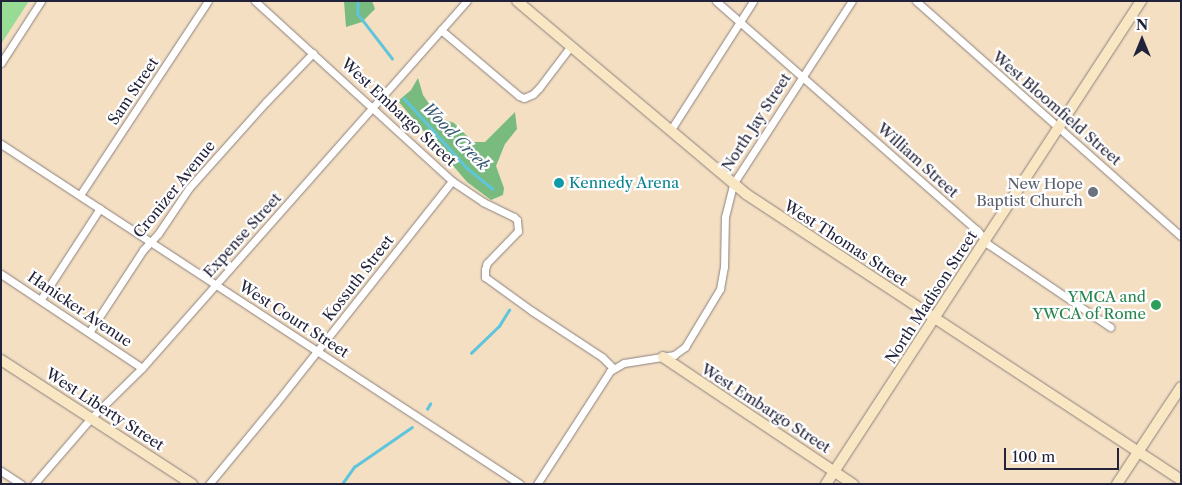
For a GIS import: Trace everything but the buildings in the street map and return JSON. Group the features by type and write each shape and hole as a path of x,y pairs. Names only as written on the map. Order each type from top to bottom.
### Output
{"street":[{"path":"1,63 41,1"},
{"name":"Sam Street","path":"80,195 208,1"},
{"name":"West Embargo Street","path":"255,1 373,108 377,115 452,181 483,202 509,213 517,220 518,231 488,263 485,269 485,277 532,311 602,357 613,368"},
{"name":"Expense Street","path":"34,484 91,418 142,368 467,1"},
{"name":"West Thomas Street","path":"517,1 733,184 934,319 1181,480"},
{"name":"William Street","path":"716,1 986,240 996,251 1110,327"},
{"path":"670,132 753,1"},
{"name":"North Jay Street","path":"613,368 624,363 674,355 685,347 720,289 724,268 725,217 733,184 852,1"},
{"name":"West Bloomfield Street","path":"916,1 1181,236"},
{"name":"North Madison Street","path":"826,484 1141,1"},
{"path":"441,30 519,96 524,98 539,88 570,47"},
{"name":"Cronizer Avenue","path":"90,331 143,250 151,242 189,188 313,53"},
{"name":"West Court Street","path":"1,144 520,484"},
{"name":"Kossuth Street","path":"209,484 452,181"},
{"path":"41,299 100,208"},
{"name":"Hanicker Avenue","path":"1,274 90,331 142,368"},
{"name":"West Embargo Street","path":"663,357 853,484"},
{"name":"West Liberty Street","path":"1,360 192,484"},
{"path":"537,484 613,368"},
{"path":"1117,484 1181,387"},
{"path":"1,470 21,484"}],"green space":[{"path":"1,1 29,1 1,44"},
{"path":"344,1 372,1 375,9 362,22 346,27"},
{"path":"418,78 423,95 438,117 454,123 468,137 470,142 485,142 515,112 517,129 505,144 496,166 504,188 503,195 491,200 467,182 398,101 411,90"}],"waterway":[{"name":"Wood Creek","path":"358,1 358,14 392,58"},
{"name":"Wood Creek","path":"404,98 467,168 493,189"},
{"name":"Wood Creek","path":"471,353 499,326 509,310"},
{"name":"Wood Creek","path":"427,409 430,404"},
{"name":"Wood Creek","path":"342,484 354,467 412,427"}],"place":[{"name":"Kennedy Arena","path":"559,183"},
{"name":"New Hope Baptist Church","path":"1093,192"},
{"name":"YMCA and YWCA of Rome","path":"1156,305"}]}
